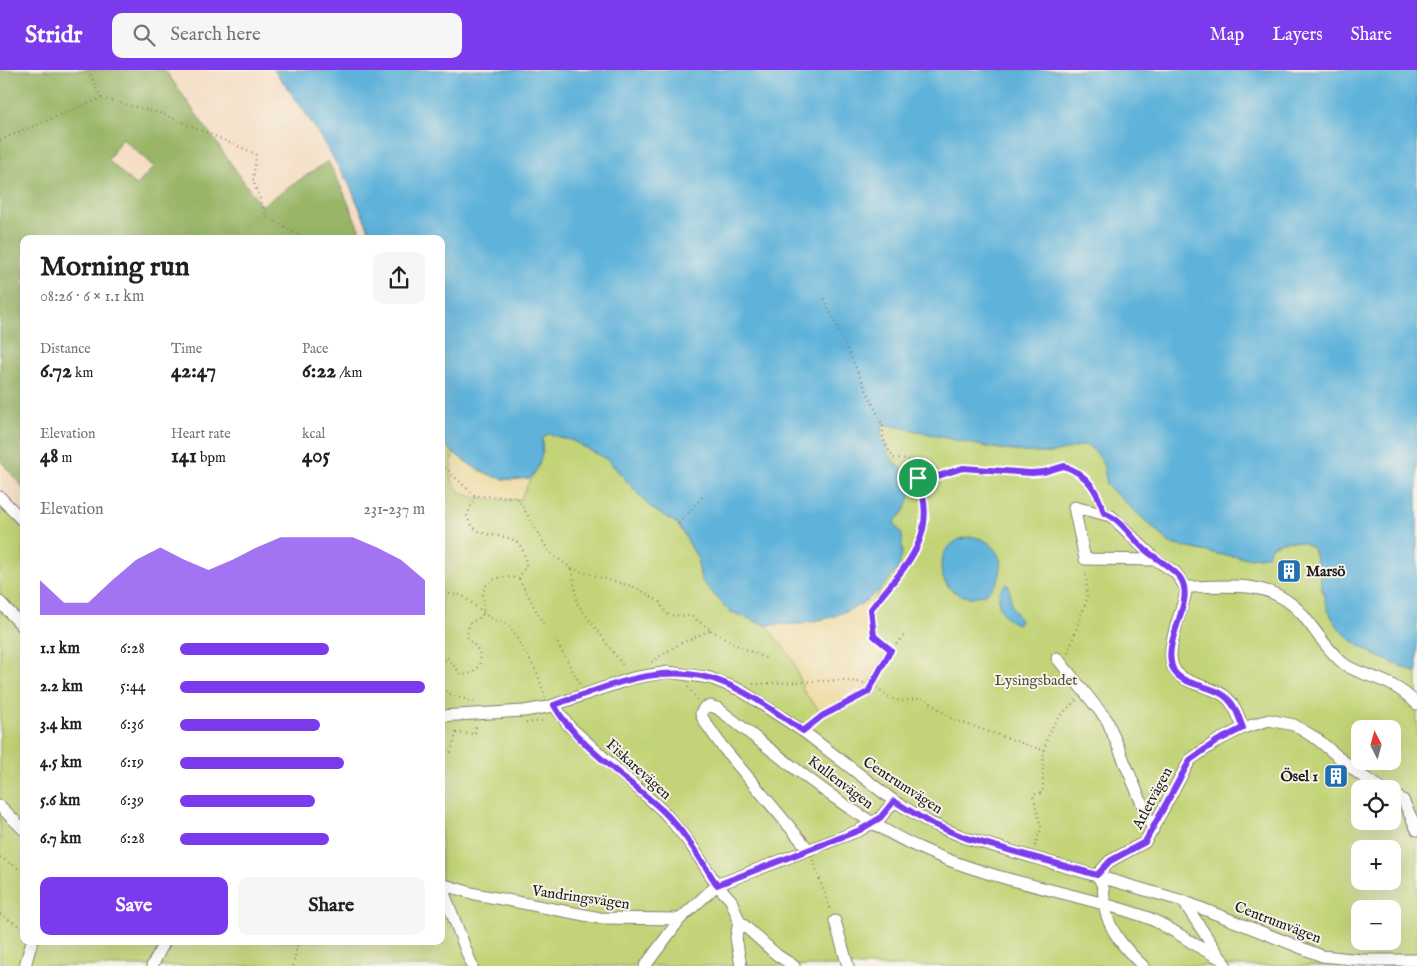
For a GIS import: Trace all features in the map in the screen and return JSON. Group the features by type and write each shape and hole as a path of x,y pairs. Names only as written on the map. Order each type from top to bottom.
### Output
{"street":[{"path":"0,497 20,518"},
{"path":"1156,560 1085,558 1074,507 1104,513 1118,521 1156,560 1175,572 1185,587 1186,592 1170,656 1174,671 1187,681 1219,692 1228,698 1234,706 1243,728"},
{"path":"1185,587 1257,586 1272,591 1288,600 1344,663 1357,672 1389,683 1417,704"},
{"path":"0,602 20,624"},
{"path":"1057,658 1063,668 1107,720 1153,830"},
{"name":"Centrumvägen","path":"445,718 524,710 557,710 633,678 668,672 710,678 740,690 803,731 894,801 930,823 953,833 1183,901 1322,956 1363,960 1417,960"},
{"name":"Kullenvägen","path":"809,850 721,744 703,719 702,712 704,708 710,706 717,708 871,824 921,849 961,865 1105,905 1158,922 1224,963"},
{"name":"Fiskarevägen","path":"557,710 624,778 664,812 691,846 717,885 731,900 739,921 736,938 741,966"},
{"name":"Atletvägen","path":"1097,875 1110,861 1145,842 1190,760 1217,741 1243,728 1269,720 1294,725 1317,739 1369,780"},
{"path":"1401,798 1417,804"},
{"path":"645,966 680,919 717,885 860,830 880,818 894,801"},
{"path":"1401,802 1417,830"},
{"path":"0,806 20,826"},
{"path":"1097,875 1105,886 1105,905 1108,921 1116,935 1144,966"},
{"name":"Vandringsvägen","path":"445,885 475,894 600,918 680,919"},
{"path":"445,895 472,966"},
{"path":"1183,901 1224,963"},
{"path":"739,921 777,955 794,966"},
{"path":"835,921 848,966"},
{"path":"25,966 31,945"},
{"path":"152,966 163,945"}],"path":[{"path":"88,70 101,98"},
{"path":"0,140 101,98 163,114 256,154 253,181 267,217 299,235"},
{"path":"824,299 882,424 883,438 893,458 908,459 918,478 925,498 926,508 920,545 871,609 874,636 891,650"},
{"path":"918,478 938,476 963,468 1031,473 1044,472 1064,466 1075,470 1092,484 1098,494 1104,513"},
{"path":"445,468 475,496 517,497 549,552 572,569 637,588 660,602 663,609 669,615 691,616 734,644 768,659"},
{"path":"678,524 704,495"},
{"path":"475,496 467,516 470,524 488,536 510,536 514,539 521,547 525,557 526,566 519,578"},
{"path":"1063,668 1086,599 1085,558"},
{"path":"572,569 576,603 633,678"},
{"path":"445,660 448,657 460,673 464,675 472,674 478,670 481,666 480,655 468,638 468,632 470,623 482,616 484,610 483,593 494,578 500,576 519,578"},
{"path":"519,578 545,627"},
{"path":"449,594 462,595 484,610 490,618 509,625 542,683 546,698 538,700"},
{"path":"641,668 679,644 711,630"},
{"path":"803,731 822,716 868,692 891,650 906,633"},
{"path":"555,639 582,688"},
{"path":"748,684 843,680 873,684 890,698 901,701 924,698 952,719 1045,751"},
{"path":"445,692 454,696 481,702"},
{"path":"1032,857 1041,827 1033,794 1044,792 1047,736 1063,712 1085,694"},
{"path":"522,724 553,719 557,710"},
{"path":"445,750 451,752 456,733 475,734 475,726 484,726"},
{"path":"809,850 835,921"},
{"path":"0,857 20,870"},
{"path":"0,914 20,926"},
{"path":"293,966 297,945"}],"green space":[{"path":"0,70 165,70 261,206 328,161 361,235 20,235 20,484 0,460","holes":["122,138 154,167 136,186 108,160"]},
{"name":"Lysingsbadet","path":"883,424 1006,450 1053,453 1086,445 1094,450 1171,544 1217,554 1249,558 1284,541 1304,542 1313,548 1319,568 1372,654 1417,673 1417,966 0,966 0,507 20,525 20,945 445,945 445,445 453,453 543,453 542,439 548,433 573,441 608,460 651,508 678,524 697,557 701,580 729,611 766,625 894,522 913,478 889,455 882,440"}],"sand":[{"path":"453,453 478,468 504,479 531,478 520,500 492,500 472,497 456,488 452,480"},
{"path":"881,589 869,608 871,639 888,650 867,688 821,713 804,692 793,660 766,625 802,624 860,605"}],"water":[{"path":"274,70 1417,70 1417,673 1363,648 1340,630 1326,604 1313,548 1308,545 1293,541 1283,542 1272,545 1267,556 1249,558 1217,554 1171,544 1106,485 1102,461 1096,452 1086,445 1053,453 1006,450 883,424 880,433 892,461 913,478 908,502 903,513 894,522 902,535 902,554 898,569 881,589 860,605 832,617 802,624 766,625 729,611 701,580 697,557 678,524 651,508 608,460 573,441 548,434 542,439 541,460 531,478 507,480 478,469 445,445 445,235 371,235 349,184 303,109"},
{"path":"965,537 977,537 993,545 999,555 1001,567 999,579 993,589 977,597 965,597 949,589 941,573 941,561 949,545"},
{"path":"1006,584 1009,586 1012,606 1020,621 1018,624 1007,618 1000,607 999,595 1001,589"}],"place":[{"name":"Marsö","path":"1289,571"},
{"name":"Ösel 1","path":"1336,776"}],"route":[{"path":"1064,466 1075,470 1092,484 1098,494 1104,513 1118,521 1134,540 1180,578 1186,592 1170,656 1174,671 1178,676 1187,681 1210,688 1228,698 1234,706 1243,728 1217,741 1190,760 1145,842 1110,861 1097,875 966,838 930,823 894,801 880,818 860,830 717,885 691,846 664,812 631,785 569,726 554,705 633,678 668,672 686,673 710,678 740,690 803,731 822,716 868,692 891,650 874,636 871,609 920,545 926,508 925,498 918,478 938,476 963,468 994,472 1031,473 1044,472 1064,466"}]}
